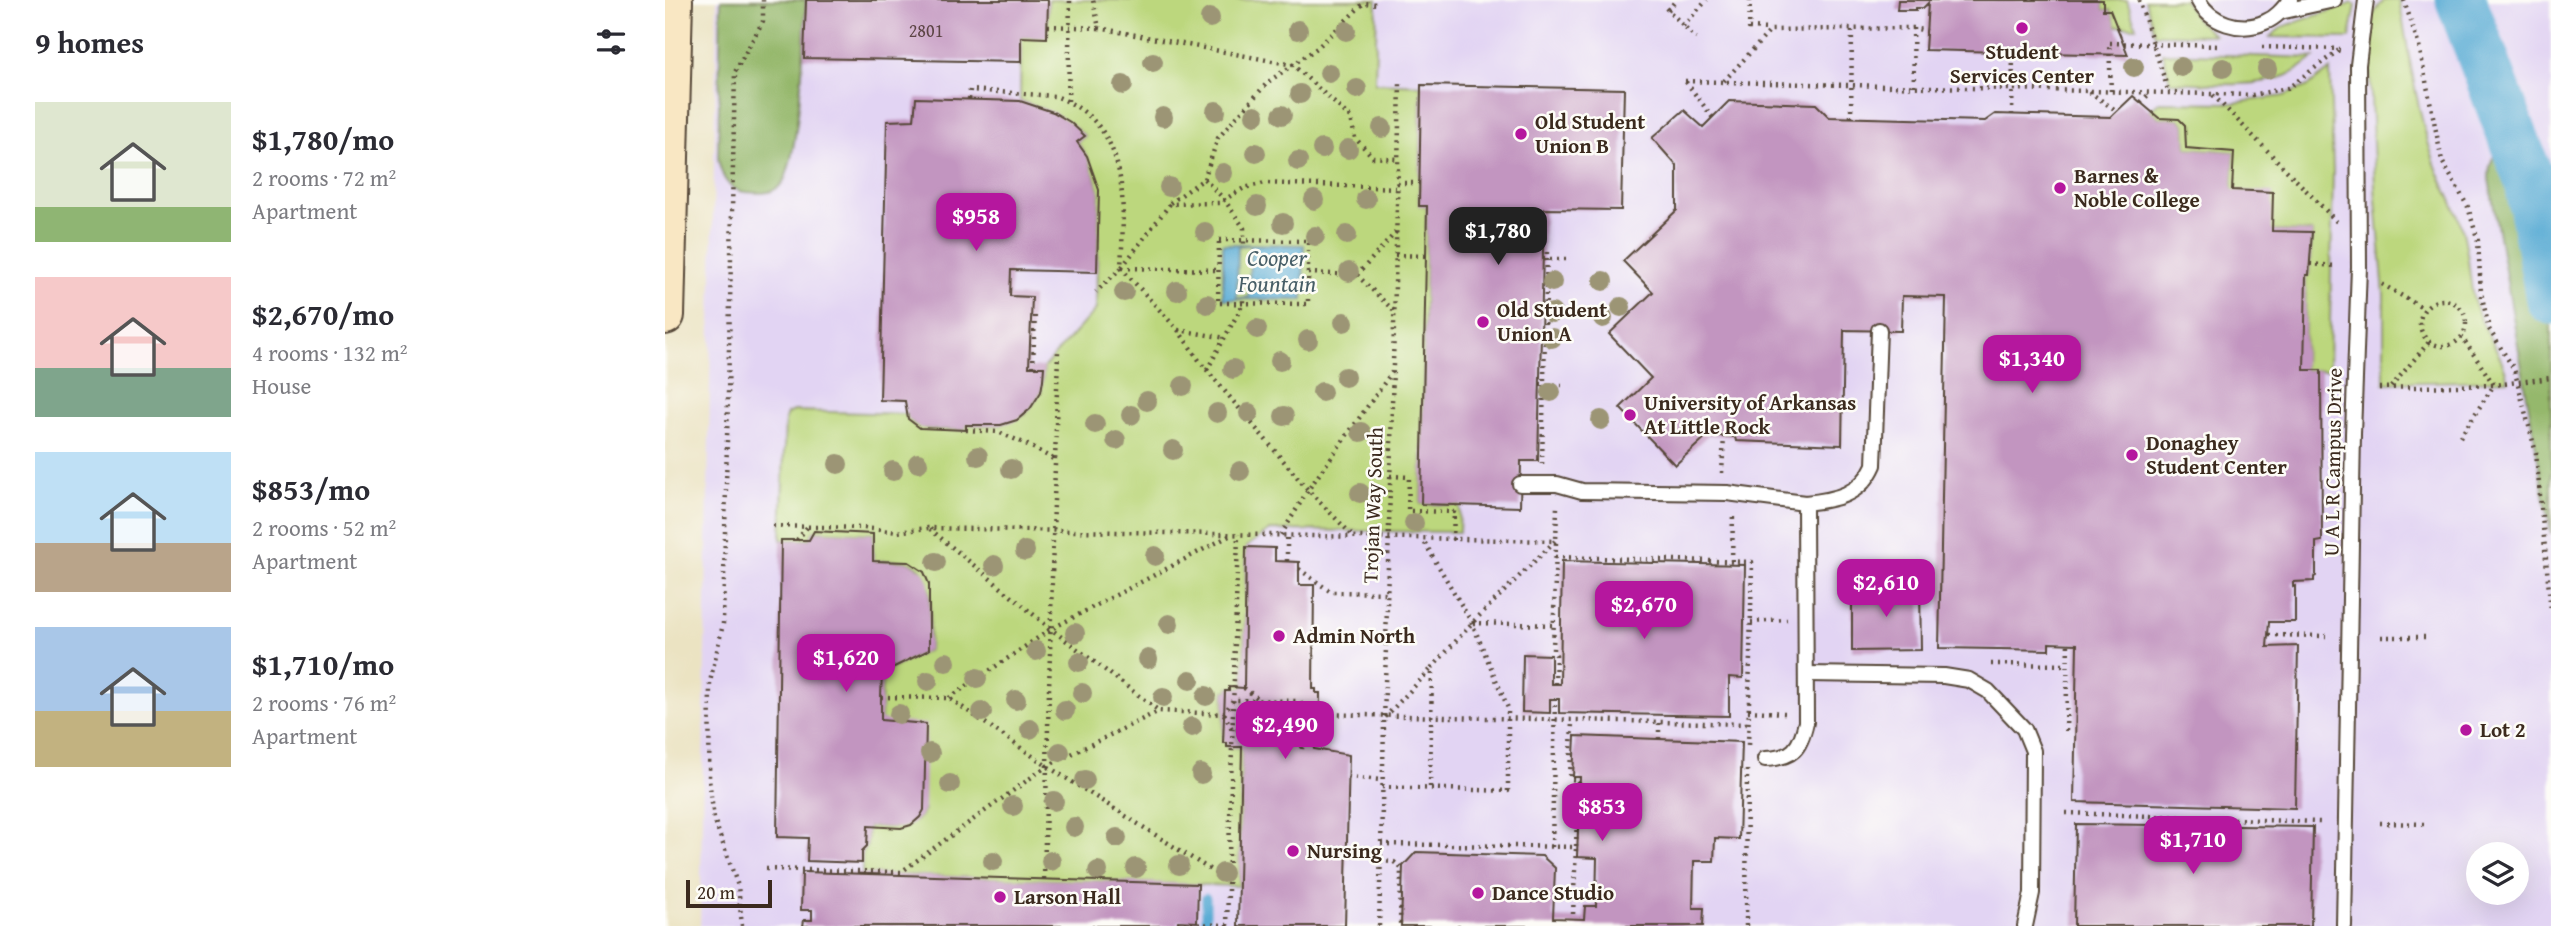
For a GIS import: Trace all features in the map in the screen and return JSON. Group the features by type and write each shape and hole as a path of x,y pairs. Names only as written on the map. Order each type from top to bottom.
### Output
{"main road":[{"path":"665,315 673,0"}],"lane":[{"path":"2198,0 2214,18 2229,25 2248,27 2265,22 2280,12 2290,0"},
{"path":"2280,12 2334,0"},
{"name":"U A L R Campus Drive","path":"2344,926 2353,434 2359,267 2358,65 2366,0"},
{"path":"1520,484 1557,484 1583,491 1727,493 1805,503 1834,500 1855,490 1868,478 1874,465 1879,330"},
{"path":"1765,759 1790,754 1803,735 1806,674 1805,503"},
{"path":"1806,674 1944,676 1969,680 1988,691 2024,729 2033,751 2032,893 2025,926"}],"path":[{"path":"741,926 739,886 714,819 709,779 710,682 723,624 735,72 763,21 763,0"},
{"path":"1067,101 1070,0"},
{"path":"1093,0 1099,28"},
{"path":"1676,0 1667,9 1696,38"},
{"path":"1683,26 1707,0"},
{"path":"1750,0 1749,28 1913,28 1927,31"},
{"path":"2139,0 2169,93"},
{"path":"2404,0 2419,46 2442,161 2468,207 2478,241 2481,292 2489,329 2514,369 2536,453 2551,612"},
{"path":"1096,292 1121,268 1170,204 1204,179 1218,138 1268,82 1317,48 1364,2 1377,4"},
{"path":"1048,26 1099,28 1293,65 1351,118 1355,138 1373,158 1398,159"},
{"path":"1851,117 1852,28"},
{"path":"1913,28 1914,87"},
{"path":"1724,82 1771,30"},
{"path":"2109,43 2112,91"},
{"path":"1713,117 1685,81 2252,95 2288,88 2341,48"},
{"path":"2012,115 2013,52"},
{"name":"Trojan Way South","path":"1379,926 1400,84"},
{"path":"969,99 970,90 1044,94 1067,101 1084,112 1096,125 1108,140 1119,165 1124,210 1121,268 1178,330 1207,370 1308,491 1354,537"},
{"path":"2087,91 2117,111"},
{"path":"2141,102 2151,92"},
{"path":"2213,94 2338,223"},
{"path":"1204,179 1223,198 1244,228 1244,243"},
{"path":"1170,204 1219,203 1223,198 1244,188 1265,183 1397,186 1419,183"},
{"path":"1357,275 1396,232"},
{"path":"1219,240 1244,243 1308,241 1308,304 1243,301 1218,303 1219,270 1219,240"},
{"path":"1547,248 1542,466 1550,466"},
{"path":"1395,256 1427,256"},
{"path":"1545,259 1567,259"},
{"path":"2310,264 2335,266"},
{"path":"1121,268 1219,270"},
{"path":"1308,273 1357,275 1394,311"},
{"path":"2382,284 2424,309"},
{"path":"1207,370 1243,301"},
{"path":"2436,301 2457,304 2465,316 2465,331 2462,337 2443,347 2429,342 2419,323 2424,309 2436,301"},
{"path":"1033,367 1035,311"},
{"path":"1178,330 1226,338"},
{"path":"2462,337 2494,385"},
{"path":"2390,387 2429,342"},
{"path":"1044,879 1058,351"},
{"path":"1287,561 1284,536 1308,491 1393,372"},
{"path":"2379,388 2494,385 2551,378"},
{"path":"1542,384 1562,385"},
{"path":"2460,437 2494,385"},
{"path":"966,430 998,432 1055,460"},
{"path":"1722,473 1724,436"},
{"path":"1390,476 1409,477 1408,511 1454,512"},
{"path":"1555,684 1557,494"},
{"path":"1453,540 1455,505"},
{"path":"1732,561 1733,511 1744,512"},
{"path":"773,526 864,528 897,532 928,528 1556,541"},
{"path":"797,540 808,526"},
{"path":"928,528 1051,629 1159,711"},
{"path":"949,698 1051,629 1235,534"},
{"path":"1177,924 1227,925 1235,534"},
{"path":"1382,787 1508,791 1508,708 1472,623 1423,539"},
{"path":"1384,717 1472,623 1556,541"},
{"path":"1555,556 1752,562 1748,751"},
{"path":"1299,569 1331,592 1387,593"},
{"path":"1750,622 1788,620 1788,607"},
{"path":"1472,623 1554,625"},
{"path":"2269,635 2326,636"},
{"path":"2381,637 2428,637"},
{"path":"2066,731 2068,643"},
{"path":"1991,664 2067,666"},
{"path":"1430,787 1432,668"},
{"path":"1244,688 1260,700"},
{"path":"881,697 949,698 1047,766 1228,881"},
{"path":"1552,847 1555,699"},
{"path":"1233,700 1297,701 1319,715 1748,724"},
{"path":"1224,714 1233,700"},
{"path":"765,869 901,872 1047,766 1159,711 1224,714"},
{"path":"1748,711 1792,713"},
{"path":"1224,714 1232,729"},
{"path":"1232,729 1297,730 1319,715"},
{"path":"1572,721 1570,779 1578,780 1573,914"},
{"path":"1659,722 1659,739"},
{"path":"1302,749 1304,724"},
{"path":"1746,926 1747,764"},
{"path":"1348,777 1383,780"},
{"path":"2066,813 2321,822"},
{"path":"2380,823 2425,824"},
{"path":"1381,844 1576,847"},
{"path":"1380,862 1394,862 1401,868 1400,926"}],"shaded area":[{"name":"University of Arkansas At Little Rock","path":"717,0 2551,0 2551,926 700,926"}],"green space":[{"path":"721,0 806,0 800,98 792,154 787,174 780,186 768,192 745,192 733,188 725,180 719,164"},
{"path":"1048,0 1377,0 1375,83 1421,85 1419,205 1427,206 1421,504 1460,505 1459,532 1270,530 1246,547 1244,688 1229,687 1229,691 1225,691 1223,742 1227,743 1227,747 1242,747 1239,886 862,874 862,851 867,846 868,826 907,825 914,822 924,810 881,720 882,673 929,650 929,588 920,568 911,563 873,561 873,534 814,531 809,540 781,540 787,414 793,411 906,414 917,425 940,430 965,430 966,425 1001,425 1025,415 1041,392 1044,367 1096,309 1099,190 1087,156 1077,142 1085,136 1055,115 1020,101 1021,37 1047,37"},
{"path":"2103,0 2127,0 2136,27 2116,26 2110,10 2103,10"},
{"path":"2145,0 2184,0 2197,20 2214,35 2155,34"},
{"path":"2384,0 2399,0 2427,139 2436,168 2460,222 2477,312 2508,380 2384,383 2384,294 2375,188 2368,29 2371,17"},
{"path":"2353,3 2356,5 2350,38 2270,37 2282,27"},
{"path":"2163,53 2314,58 2290,74 2272,80 2213,84 2170,82"},
{"path":"2330,70 2333,172 2329,370 2304,370 2306,275 2309,275 2312,232 2272,231 2232,190 2234,152 2186,148 2185,125 2179,119 2159,118 2149,110 2159,102 2233,103 2283,96 2308,86"},
{"path":"2508,146 2527,150 2551,172 2551,534 2489,179 2493,159"}],"water":[{"name":"Cooper Fountain","path":"1223,244 1304,245 1303,300 1223,299","holes":["1250,245 1249,297 1237,298 1238,246"]}],"building":[{"path":"806,0 1048,0 1047,38 1021,37 1021,62 804,58"},
{"name":"Student Services Center","path":"1898,0 2103,0 2103,10 2110,10 2128,55 1925,50 1928,3 1916,10 1897,10"},
{"path":"1421,85 1624,89 1621,210 1544,209 1538,461 1521,461 1520,507 1421,504 1427,206 1419,206"},
{"name":"Donaghey Student Center","path":"2133,96 2159,118 2179,119 2185,125 2186,148 2234,152 2232,190 2273,192 2272,231 2312,232 2309,275 2306,275 2304,370 2321,370 2322,541 2316,542 2314,581 2293,582 2295,622 2269,622 2267,647 2298,646 2295,808 2074,802 2077,644 2049,643 2049,650 1939,648 1946,297 1902,296 1901,331 1844,330 1842,445 1736,441 1735,437 1708,435 1675,465 1620,408 1651,378 1609,334 1653,292 1623,261 1677,210 1677,166 1652,138 1684,110 1703,127 1729,101 1816,104 1829,117 1985,121 1995,114 2111,117"},
{"path":"916,98 1020,101 1053,112 1070,122 1085,136 1077,142 1087,156 1099,190 1097,272 1011,270 1010,296 1032,297 1029,367 1044,367 1041,392 1030,409 1017,420 1001,425 966,425 966,430 920,428 908,419 905,401 880,400 887,121 914,120"},
{"path":"814,531 873,534 873,561 909,562 924,572 929,584 929,650 882,673 881,697 881,720 926,724 924,810 911,825 901,828 868,826 867,846 862,851 862,863 807,861 808,838 777,837 781,540 809,540"},
{"path":"1246,547 1275,548 1275,561 1299,562 1299,585 1314,585 1313,689 1320,693 1319,746 1314,746 1314,749 1349,755 1345,926 1238,926 1242,747 1227,747 1227,743 1223,743 1225,691 1229,691 1229,687 1244,688","holes":["1245,707 1297,709 1297,728 1245,727"]},
{"path":"1562,561 1745,565 1743,678 1729,677 1729,716 1559,713 1559,699 1550,699 1550,713 1522,712 1523,654 1551,655 1551,684 1560,684"},
{"path":"1852,588 1920,588 1921,650 1852,651"},
{"path":"1575,736 1742,742 1739,839 1715,838 1714,861 1694,861 1693,908 1704,908 1703,926 1401,926 1403,866 1416,852 1542,856 1555,868 1553,918 1584,919 1585,906 1596,906 1597,858 1577,857 1580,777 1573,777"},
{"path":"2076,824 2313,827 2311,926 2074,926"},
{"name":"Larson Hall","path":"802,872 1198,884 1197,922 1178,921 1177,926 803,926 804,920 812,920 812,910 801,910"}],"waterway":[{"path":"2461,0 2530,182 2551,299"},
{"path":"1206,898 1206,921"}],"place":[{"name":"Student Services Center","path":"2022,28"},
{"name":"Old Student Union B","path":"1521,134"},
{"name":"Barnes & Noble College","path":"2060,188"},
{"name":"Old Student Union A","path":"1483,322"},
{"name":"University of Arkansas At Little Rock","path":"1630,415"},
{"name":"Donaghey Student Center","path":"2132,455"},
{"name":"Admin North","path":"1279,636"},
{"name":"Lot 2","path":"2466,730"},
{"name":"Nursing","path":"1293,851"},
{"name":"Dance Studio","path":"1478,893"},
{"name":"Larson Hall","path":"1000,897"}]}
